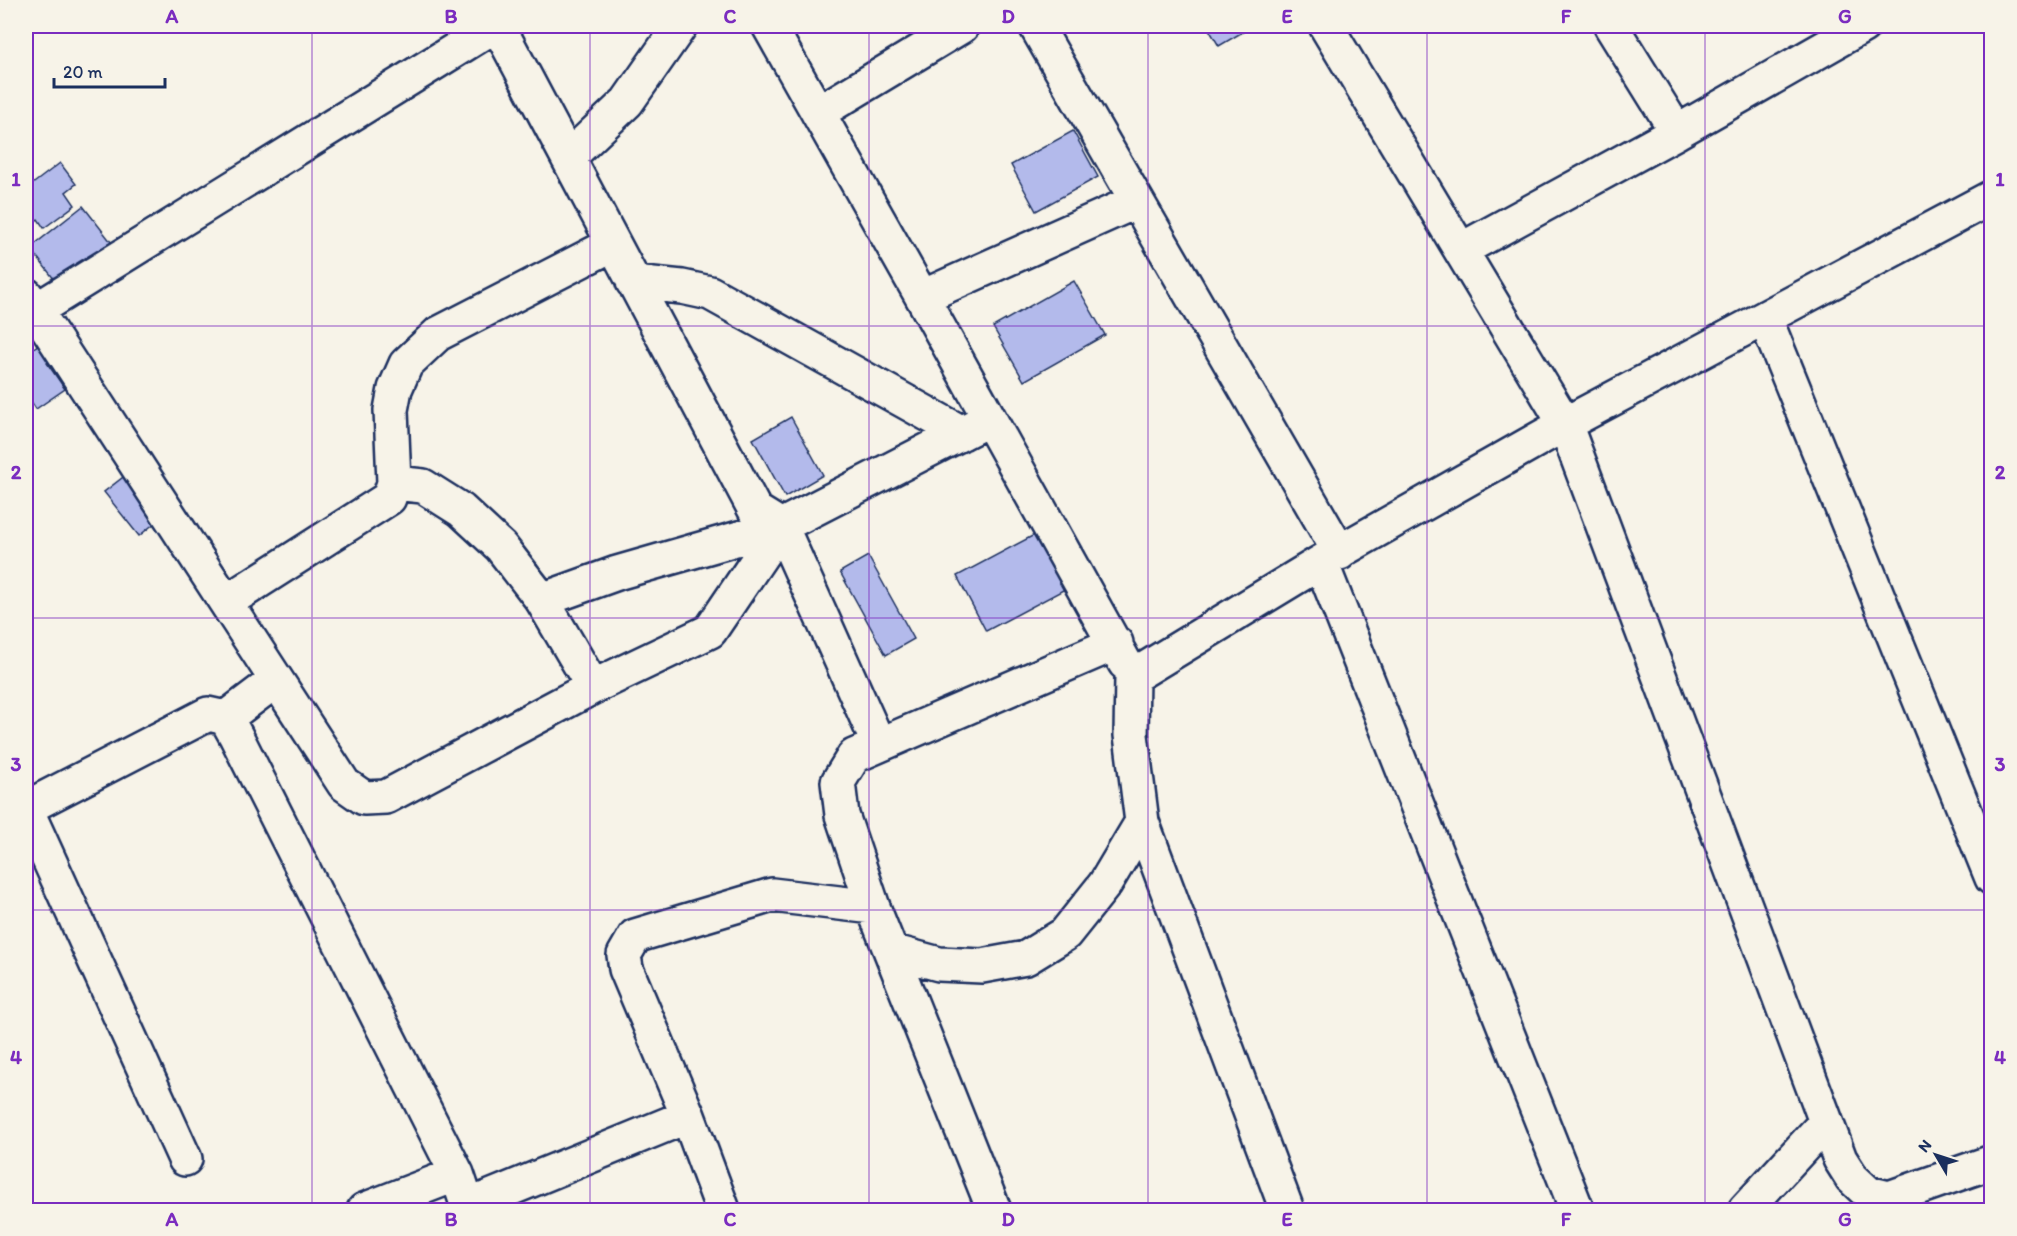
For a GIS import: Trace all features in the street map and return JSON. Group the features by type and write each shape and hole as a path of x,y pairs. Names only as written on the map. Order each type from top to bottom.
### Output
{"street":[{"path":"781,526 710,631 593,687 386,797 364,798 344,784 29,306 496,26 755,510 781,526 879,745"},
{"path":"568,158 627,102 680,26"},
{"path":"768,26 922,297 976,426 1116,643 1132,677 1131,735 1142,822 1287,1210"},
{"path":"818,113 962,26"},
{"path":"1036,26 1137,201 1331,558 1577,1210"},
{"path":"1326,26 1565,424 1840,1159 1852,1178 1868,1193 1888,1198 1992,1162"},
{"path":"1611,26 1677,132"},
{"path":"1461,250 1677,132 1863,26"},
{"path":"1132,677 1331,558 1565,424 1992,197"},
{"path":"922,297 1137,201"},
{"path":"226,602 390,498 394,483 391,410 395,389 406,364 438,334 613,244"},
{"path":"633,282 682,287 710,293 976,426"},
{"path":"1765,318 1992,878"},
{"path":"542,600 617,573 781,526 976,426"},
{"path":"394,483 423,486 461,510 501,547 542,600 593,687"},
{"path":"994,1210 873,908 842,815 838,782 854,756 1116,643"},
{"path":"226,718 276,680"},
{"path":"185,1159 26,808 208,714 226,718 236,736 457,1174 469,1208 688,1116"},
{"path":"891,951 939,964 982,966 1026,958 1065,934 1105,884 1142,822"},
{"path":"723,1210 688,1116 626,969 624,955 635,936 772,895 873,908"},
{"path":"1745,1210 1826,1122"},
{"path":"364,1210 457,1174"}],"building":[{"path":"1207,26 1253,26 1219,46"},
{"path":"1073,131 1098,177 1036,211 1011,165"},
{"path":"60,163 76,184 66,192 75,205 44,228 38,219 26,229 26,189"},
{"path":"83,206 115,247 61,288 30,248"},
{"path":"1074,281 1105,335 1024,381 993,327"},
{"path":"41,343 52,360 47,363 65,389 36,409 26,394 26,353"},
{"path":"791,417 823,475 785,497 753,439"},
{"path":"131,471 166,514 139,536 104,492"},
{"path":"1038,533 1067,588 986,631 957,576"},
{"path":"868,556 914,639 886,655 840,572"}]}
